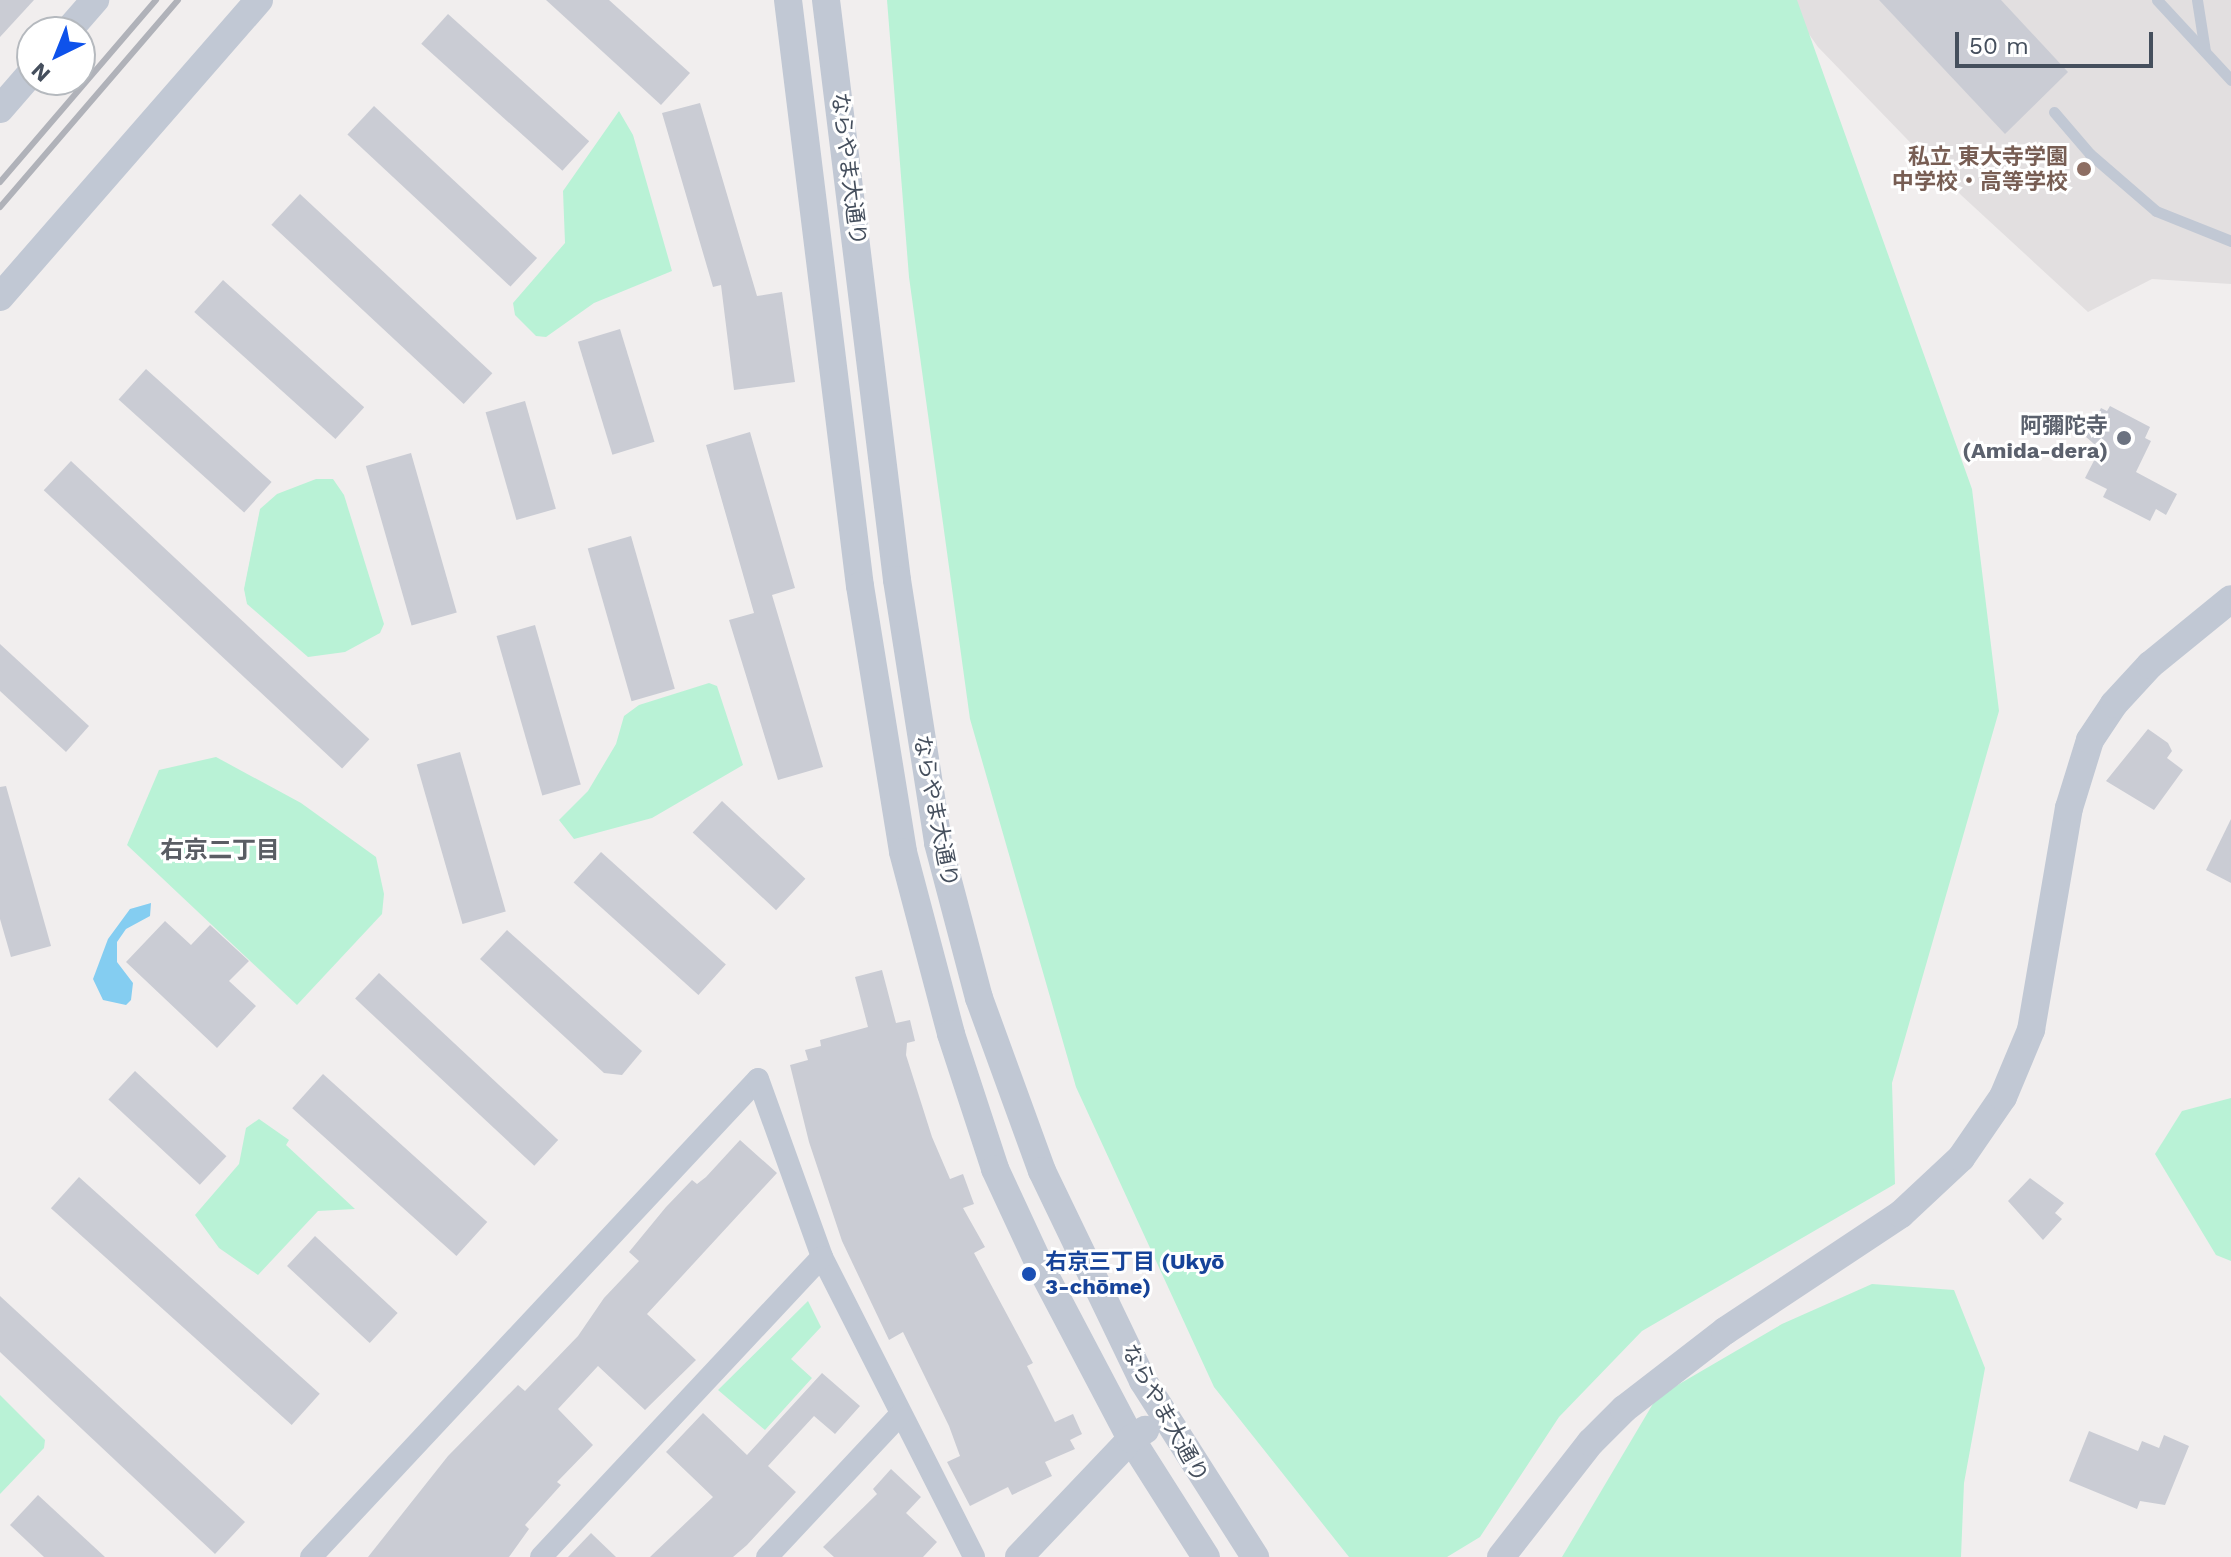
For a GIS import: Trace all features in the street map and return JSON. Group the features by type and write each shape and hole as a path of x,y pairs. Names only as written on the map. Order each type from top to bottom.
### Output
{"street":[{"path":"81,16 95,0"},
{"path":"0,297 259,0"},
{"name":"ならやま大通り","path":"788,0 860,586 903,852 951,1034 995,1169 1131,1439 1206,1557"},
{"name":"ならやま大通り","path":"826,0 897,580 938,843 979,998 1042,1171 1165,1419 1255,1557"},
{"path":"0,109 16,90"},
{"path":"1501,1557 1591,1442 1624,1409 1725,1331 1901,1214 1961,1158 2003,1097 2031,1030 2069,808 2090,740 2114,704 2150,665 2231,599"},
{"path":"319,1554 758,1079 822,1257 974,1557"},
{"path":"541,1557 822,1257"},
{"path":"767,1557 900,1415"},
{"path":"1019,1557 1131,1439 1165,1419"}],"lane":[{"path":"2157,0 2231,80"},
{"path":"2197,0 2205,52"},
{"path":"2054,112 2090,154 2156,211 2231,241"}],"shaded area":[{"name":"私立 東大寺学園 中学校・高等学校","path":"1785,0 2231,0 2231,284 2152,279 2088,312 1961,195 1818,47"}],"green space":[{"path":"887,0 1797,0 1972,489 1999,711 1892,1083 1895,1184 1642,1331 1559,1417 1480,1537 1447,1557 1349,1557 1214,1387 1076,1087 970,719 909,277"},
{"path":"619,111 633,135 672,271 594,303 546,337 536,336 515,315 513,303 565,243 563,191"},
{"path":"316,479 333,479 344,495 384,624 380,633 345,652 308,657 247,604 244,589 260,509 277,494"},
{"path":"709,683 717,686 743,765 652,818 574,839 559,820 588,791 616,744 624,716 639,705"},
{"path":"216,757 301,803 376,857 384,894 382,914 297,1005 127,845 159,770"},
{"path":"2231,1098 2231,1261 2216,1255 2155,1154 2182,1111"},
{"path":"259,1119 289,1140 286,1145 355,1209 318,1211 258,1275 219,1248 195,1215 239,1164 246,1128"},
{"path":"1872,1284 1954,1290 1985,1368 1964,1483 1961,1557 1562,1557 1657,1397 1782,1324"},
{"path":"808,1301 821,1327 791,1359 812,1378 765,1430 718,1390"},
{"path":"0,1395 45,1440 44,1448 0,1494"}],"water":[{"path":"151,903 150,916 126,929 117,942 117,962 133,983 131,1000 126,1005 103,1000 93,979 108,939 130,909"}],"building":[{"path":"0,0 34,0 16,16 0,37"},
{"path":"546,0 609,0 690,73 661,105"},
{"path":"1879,0 2001,0 2068,72 2005,134"},
{"path":"448,14 589,141 562,171 421,44"},
{"path":"700,103 757,296 782,292 795,382 734,390 721,285 713,287 662,113"},
{"path":"374,106 537,258 510,287 347,135"},
{"path":"300,194 492,373 464,404 271,225"},
{"path":"223,280 364,407 335,439 194,312"},
{"path":"620,329 654,442 612,455 578,342"},
{"path":"146,369 272,482 244,513 119,399"},
{"path":"525,401 556,509 516,520 486,412"},
{"path":"2110,406 2150,427 2145,438 2151,441 2136,472 2177,494 2166,515 2156,509 2150,521 2103,497 2107,489 2085,478 2100,449 2086,437 2101,408 2107,411"},
{"path":"750,432 795,588 772,595 823,767 778,780 729,620 754,613 706,445"},
{"path":"411,453 457,613 412,626 366,466"},
{"path":"71,461 369,739 342,769 44,490"},
{"path":"631,536 675,689 632,701 588,548"},
{"path":"535,625 581,785 542,796 497,636"},
{"path":"0,644 89,726 66,752 0,691"},
{"path":"2148,729 2168,743 2172,751 2167,758 2183,770 2154,810 2106,781"},
{"path":"460,752 506,912 462,924 417,764"},
{"path":"6,786 51,946 11,957 0,919 0,787"},
{"path":"722,801 805,879 776,910 693,832"},
{"path":"2231,819 2231,883 2206,870"},
{"path":"601,852 726,964 698,995 574,882"},
{"path":"165,921 191,945 210,925 249,961 229,981 256,1006 217,1048 126,962"},
{"path":"507,930 642,1051 622,1075 604,1073 480,959"},
{"path":"882,970 896,1023 910,1020 915,1041 907,1043 906,1055 932,1137 950,1179 963,1174 974,1204 963,1208 985,1247 974,1253 1033,1363 1027,1366 1055,1422 1073,1414 1082,1434 1070,1440 1075,1449 1045,1462 1052,1476 1012,1495 1008,1487 970,1506 947,1462 960,1456 949,1426 903,1332 889,1340 842,1241 809,1142 790,1065 808,1060 805,1050 821,1046 820,1040 868,1027 855,977"},
{"path":"379,973 558,1140 534,1166 355,999"},
{"path":"135,1071 226,1156 200,1185 108,1100"},
{"path":"323,1074 487,1222 456,1256 292,1108"},
{"path":"740,1140 777,1173 647,1314 696,1360 645,1410 598,1366 558,1409 593,1445 557,1482 561,1485 525,1525 529,1529 509,1557 368,1557 448,1456 518,1385 525,1391 578,1336 604,1298 639,1261 629,1252 666,1207 692,1180 697,1184 706,1177"},
{"path":"79,1177 320,1394 292,1425 51,1208"},
{"path":"2030,1178 2064,1203 2055,1213 2062,1219 2043,1240 2008,1201"},
{"path":"315,1236 398,1313 370,1343 287,1266"},
{"path":"0,1296 245,1522 215,1554 0,1352"},
{"path":"822,1373 860,1406 835,1434 814,1416 768,1466 796,1492 747,1545 733,1557 650,1557 713,1497 666,1452 703,1413 747,1455"},
{"path":"2089,1431 2138,1451 2142,1441 2159,1448 2164,1435 2189,1446 2165,1505 2140,1501 2137,1509 2069,1481"},
{"path":"891,1469 921,1497 906,1513 937,1542 923,1557 834,1557 823,1547 877,1494 873,1489"},
{"path":"38,1495 105,1557 44,1557 10,1525"},
{"path":"591,1533 616,1557 568,1557"}],"railway":[{"path":"0,182 156,0"},
{"path":"0,207 178,0"}],"place":[{"name":"私立 東大寺学園 中学校・高等学校","path":"2084,169"},
{"name":"阿彌陀寺 (Amida-dera)","path":"2124,438"},
{"name":"右京三丁目 (Ukyō 3-chōme)","path":"1029,1274"}],"district":[{"name":"右京二丁目","path":"220,851"}]}
